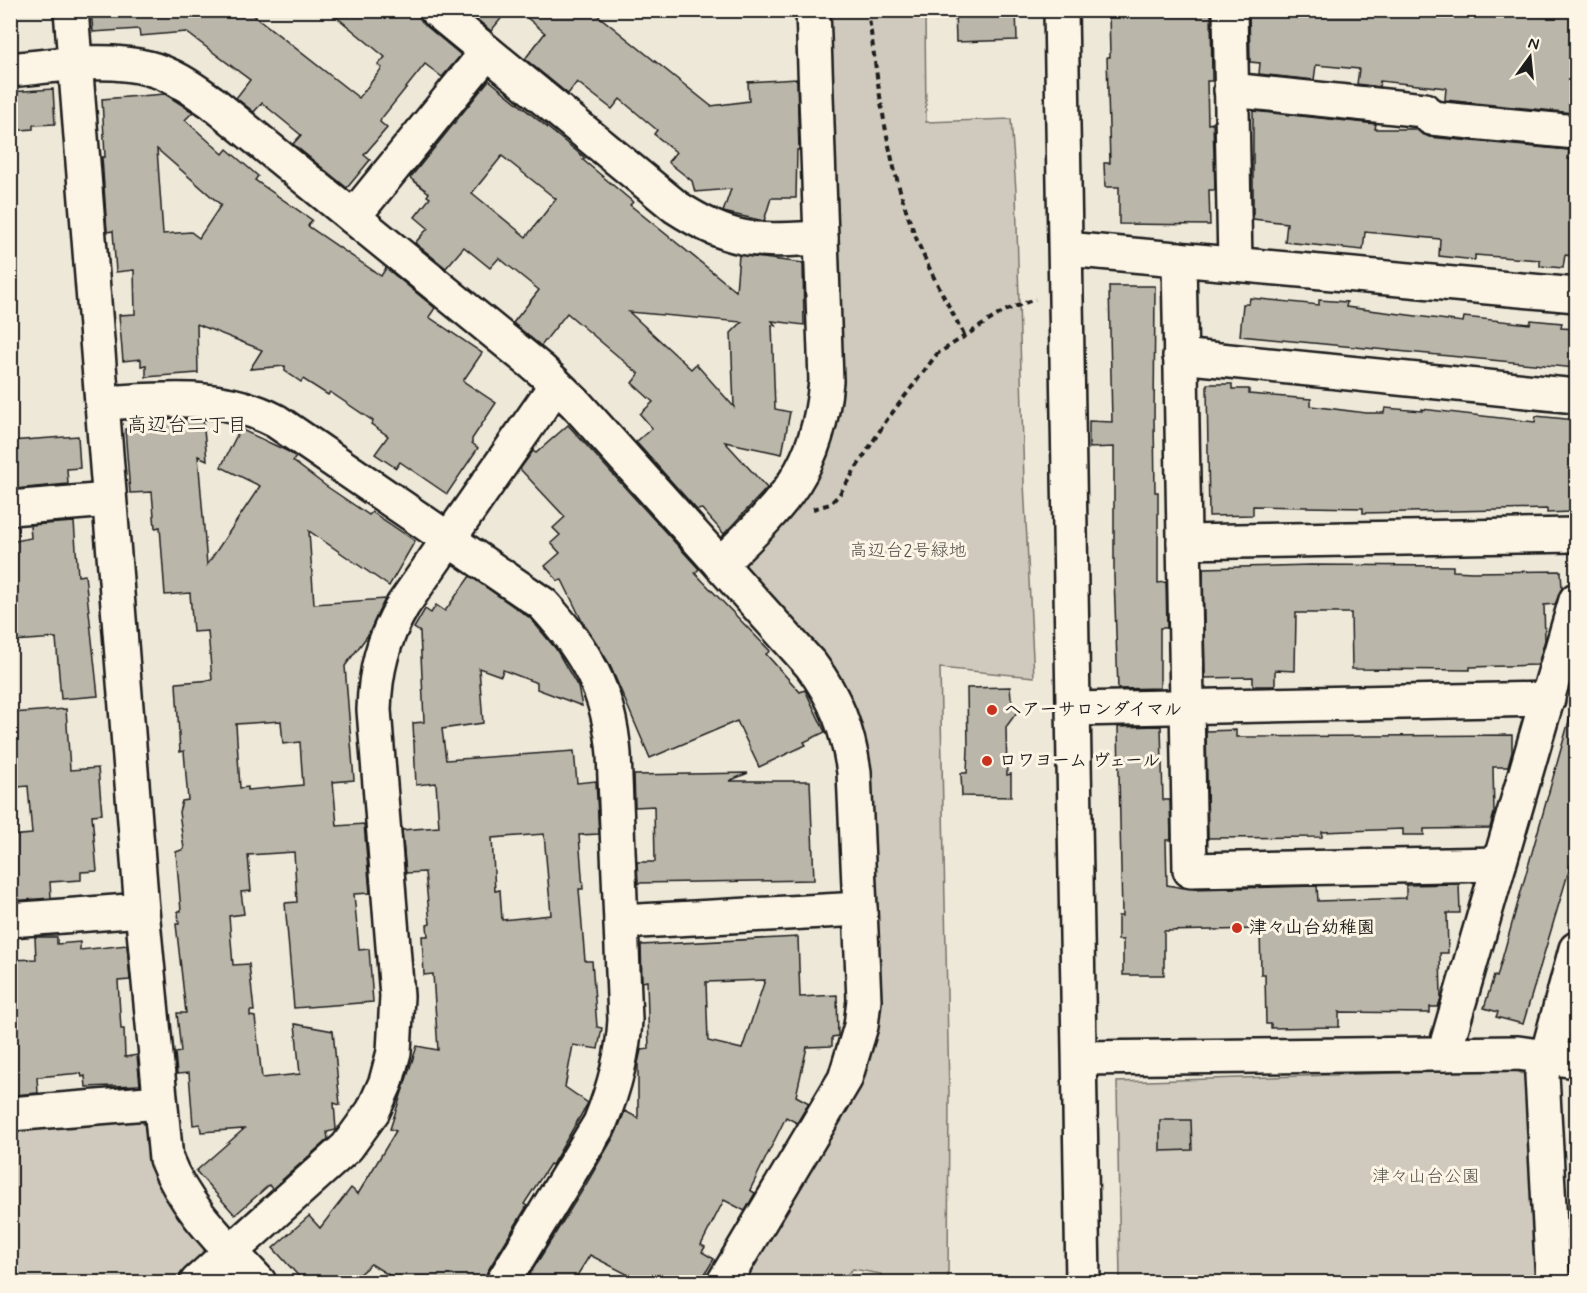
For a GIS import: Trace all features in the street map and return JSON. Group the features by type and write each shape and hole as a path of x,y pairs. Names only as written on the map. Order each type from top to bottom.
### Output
{"street":[{"path":"70,10 142,910 166,1159 175,1181 196,1212 259,1282"},
{"path":"436,10 676,207 704,225 728,235 747,239 821,238"},
{"path":"720,564 781,502 807,463 818,436 824,408 826,381 813,10"},
{"path":"1061,10 1083,1282"},
{"path":"1230,10 1235,263"},
{"path":"353,218 486,52"},
{"path":"10,70 117,64 149,68 189,86 556,385 811,665 830,690 850,744 854,772 864,1000 855,1053 845,1080 724,1282"},
{"path":"1231,90 1424,110 1431,118 1576,132"},
{"path":"1066,249 1576,295"},
{"path":"1179,259 1190,870 1499,864"},
{"path":"1180,356 1576,396"},
{"path":"197,1282 348,1147 373,1111 386,1082 394,1052 397,996 374,711 374,682 390,627 556,385"},
{"path":"102,403 212,400 258,411 449,538 543,604 566,628 594,673 604,696 612,725 624,1048 611,1096 600,1123 503,1282"},
{"path":"10,508 109,500"},
{"path":"1184,542 1576,535"},
{"path":"1444,1054 1576,600"},
{"path":"1074,709 1548,699"},
{"path":"621,922 860,909"},
{"path":"10,920 142,910"},
{"path":"1553,1282 1542,1075 1561,1059 1576,949"},
{"path":"1080,1058 1518,1053 1561,1059"},
{"path":"10,1114 160,1102"}],"path":[{"path":"868,10 886,141 896,178 912,229 964,335"},
{"path":"781,502 805,511 830,504 861,464 886,421 937,354 964,335 1028,300 1066,295"}],"green space":[{"name":"高辺台2号緑地","path":"823,11 925,11 926,122 1011,119 1016,191 1024,483 1034,677 940,668 949,1090 948,1282 880,1282 881,1274 853,1269 838,1282 735,1282 842,1110 862,740 738,566 814,475"},
{"name":"津々山台公園","path":"1513,1069 1529,1077 1536,1282 1120,1282 1117,1082"},
{"path":"136,1117 149,1129 205,1239 203,1258 176,1282 11,1282 11,1127"}],"building":[{"path":"91,10 247,10 359,98 382,68 378,65 385,57 328,10 418,10 424,24 461,55 442,77 425,64 381,119 380,122 387,128 364,155 370,160 347,188 293,144 301,135 262,103 254,112 236,98 250,80 186,32 140,36 139,29 93,32"},
{"path":"466,10 508,10 491,31"},
{"path":"518,10 591,10 711,106 749,101 748,82 797,79 799,150 797,150 796,198 771,198 764,221 723,212 731,189 695,192 692,181 668,162 676,152 654,134 657,130 620,99 612,109 577,82 568,94 525,59 545,33"},
{"path":"955,10 1016,10 1017,40 956,42"},
{"path":"1211,10 1212,81 1207,81 1208,124 1213,123 1215,190 1209,190 1210,225 1119,224 1119,187 1105,187 1104,163 1110,163 1107,57 1110,57 1109,11"},
{"path":"1249,10 1576,10 1570,99 1575,99 1573,113 1445,100 1446,88 1380,81 1379,87 1357,84 1359,69 1316,65 1314,80 1259,74 1260,63 1250,62"},
{"path":"489,80 585,158 583,160 633,202 630,205 736,291 739,255 803,263 804,325 772,321 776,326 772,325 775,409 790,412 782,454 725,442 767,488 724,534 702,509 697,510 636,442 652,428 640,414 653,402 632,383 639,374 567,313 541,346 513,323 539,290 499,258 490,268 464,247 446,268 415,243 428,228 415,217 430,198 427,196 429,193 410,178","holes":["502,156 556,199 526,237 472,193","629,312 742,322 731,333 734,407 696,364 691,369"]},
{"path":"53,89 55,124 33,125 33,129 10,131 10,92"},
{"path":"165,94 193,112 185,120 223,154 227,149 258,176 255,180 312,220 308,226 381,276 386,268 435,308 429,317 482,353 463,381 496,403 472,439 472,443 478,448 447,494 400,462 396,468 375,454 388,436 371,424 373,421 330,392 328,395 303,379 301,382 285,371 285,366 250,369 262,350 197,324 198,373 146,377 146,365 141,366 141,359 123,361 119,315 135,314 134,270 116,272 113,231 107,232 102,157 105,157 102,99","holes":["157,149 221,205 199,238 191,232 163,234"]},
{"path":"1253,111 1376,124 1375,129 1416,129 1429,137 1569,150 1568,159 1576,160 1576,257 1565,255 1563,268 1540,266 1540,260 1475,255 1475,260 1439,256 1440,239 1365,232 1363,250 1285,242 1287,223 1253,219"},
{"path":"1109,286 1155,286 1154,420 1155,492 1158,492 1158,583 1166,582 1167,628 1160,628 1160,688 1118,689 1114,577 1114,447 1089,448 1089,421 1112,422"},
{"path":"1250,298 1319,305 1319,300 1347,302 1346,307 1463,322 1464,317 1530,324 1531,320 1562,323 1561,328 1576,329 1576,368 1240,336 1243,304 1249,304"},
{"path":"1207,384 1232,384 1232,389 1249,389 1249,394 1311,399 1311,406 1366,413 1384,413 1385,408 1422,411 1422,409 1535,422 1536,416 1576,420 1576,505 1570,505 1570,512 1547,513 1547,509 1363,513 1363,508 1253,506 1253,515 1209,516"},
{"path":"157,419 203,420 207,460 198,456 207,565 260,486 221,467 240,429 287,451 296,457 293,461 326,486 369,515 372,512 415,541 389,586 309,531 314,604 385,599 368,635 345,666 354,780 333,782 337,826 364,824 370,893 354,894 359,950 369,949 373,1002 294,1008 285,903 297,902 294,852 248,855 251,891 241,892 244,914 229,916 233,965 249,964 254,1011 250,1011 250,1016 255,1017 262,1078 300,1074 295,1024 333,1031 340,1105 334,1103 336,1130 327,1132 328,1139 272,1189 269,1185 235,1215 196,1171 244,1129 201,1132 200,1124 193,1125 189,1073 177,1074 175,1053 181,1052 177,1013 186,1013 176,924 179,924 178,911 181,911 176,852 184,849 179,812 182,801 188,800 184,751 180,752 176,683 212,680 208,631 193,632 190,593 165,595 160,527 155,528 152,492 130,493 125,429 132,429 131,424 157,422","holes":["281,721 283,744 300,742 303,785 248,790 248,787 240,788 236,724"]},
{"path":"568,425 699,569 695,573 770,651 766,654 800,692 805,690 825,732 804,742 806,745 759,767 737,721 650,758 609,663 582,621 562,580 558,581 545,566 560,553 551,543 560,535 553,528 565,517 520,469 533,451 536,453"},
{"path":"78,436 80,468 67,469 68,484 15,489 14,482 10,483 10,441"},
{"path":"74,522 78,576 85,575 98,696 61,699 56,638 13,641 11,617 15,616 10,542 31,538 30,525"},
{"path":"1311,565 1453,566 1453,571 1472,572 1561,571 1562,589 1555,604 1544,605 1545,640 1538,665 1470,667 1470,670 1352,669 1351,613 1296,613 1295,671 1275,670 1275,686 1253,686 1253,677 1205,678 1203,568"},
{"path":"470,576 530,618 556,649 578,687 582,706 537,689 537,683 503,670 501,676 479,668 483,723 442,729 446,760 574,751 577,783 596,781 599,834 579,835 583,889 579,889 585,961 592,961 597,1027 602,1028 598,1049 573,1045 565,1087 588,1103 552,1165 550,1164 524,1204 527,1206 487,1272 484,1282 400,1282 371,1264 350,1282 304,1282 273,1248 309,1216 320,1228 351,1188 358,1194 396,1131 390,1129 417,1046 438,1050 433,974 424,975 422,936 428,936 427,925 430,924 425,872 406,873 402,830 439,827 436,783 416,785 413,723 424,722 420,632 414,628 425,609 431,613 436,605 445,611","holes":["544,834 551,915 502,920 500,890 495,891 492,838"]},
{"path":"1010,687 1011,698 1017,712 1006,727 1007,775 1011,774 1011,797 962,796 961,773 967,773 967,688"},
{"path":"66,709 70,770 98,768 102,814 92,815 97,871 81,872 81,880 50,882 51,898 10,901 10,836 32,834 28,786 18,787 12,713"},
{"path":"1570,717 1576,718 1576,847 1523,1024 1496,1017 1498,1012 1484,1008 1494,976 1497,977"},
{"path":"1161,726 1163,800 1170,800 1171,840 1166,840 1167,885 1190,889 1317,886 1318,901 1406,898 1406,885 1459,884 1460,913 1447,913 1448,953 1440,953 1441,998 1438,1007 1430,1007 1430,1013 1339,1012 1339,1027 1271,1028 1271,1024 1266,1024 1265,974 1261,974 1260,929 1164,931 1164,975 1123,975 1123,940 1118,940 1118,916 1122,916 1118,727"},
{"path":"1236,730 1236,737 1512,735 1512,752 1508,767 1493,767 1494,813 1490,828 1424,829 1424,835 1403,835 1403,829 1322,832 1322,837 1208,838 1206,731"},
{"path":"748,773 729,781 810,781 814,880 638,883 637,862 655,862 654,806 635,807 634,775"},
{"path":"35,937 57,937 57,944 80,942 80,950 127,945 130,980 118,981 121,1029 124,1029 125,1057 137,1055 140,1085 86,1087 85,1076 82,1077 81,1073 37,1077 38,1093 14,1095 11,1056 13,1056 10,960 36,959"},
{"path":"798,937 800,997 837,995 838,1036 832,1037 832,1046 807,1047 796,1096 809,1103 797,1123 786,1117 750,1190 755,1193 745,1211 724,1200 701,1245 705,1247 702,1252 714,1259 700,1282 665,1282 654,1277 651,1282 642,1282 590,1255 573,1282 525,1282 616,1133 625,1111 638,1118 638,1063 641,1050 649,1049 647,981 642,982 641,945","holes":["765,980 742,1049 708,1041 706,982"]},
{"path":"1160,1120 1191,1120 1192,1150 1160,1151"}],"place":[{"name":"ヘアーサロンダイマル","path":"992,710"},
{"name":"ロワヨーム ヴェール","path":"987,761"},
{"name":"津々山台幼稚園","path":"1237,928"}],"district":[{"name":"高辺台二丁目","path":"187,425"}]}
